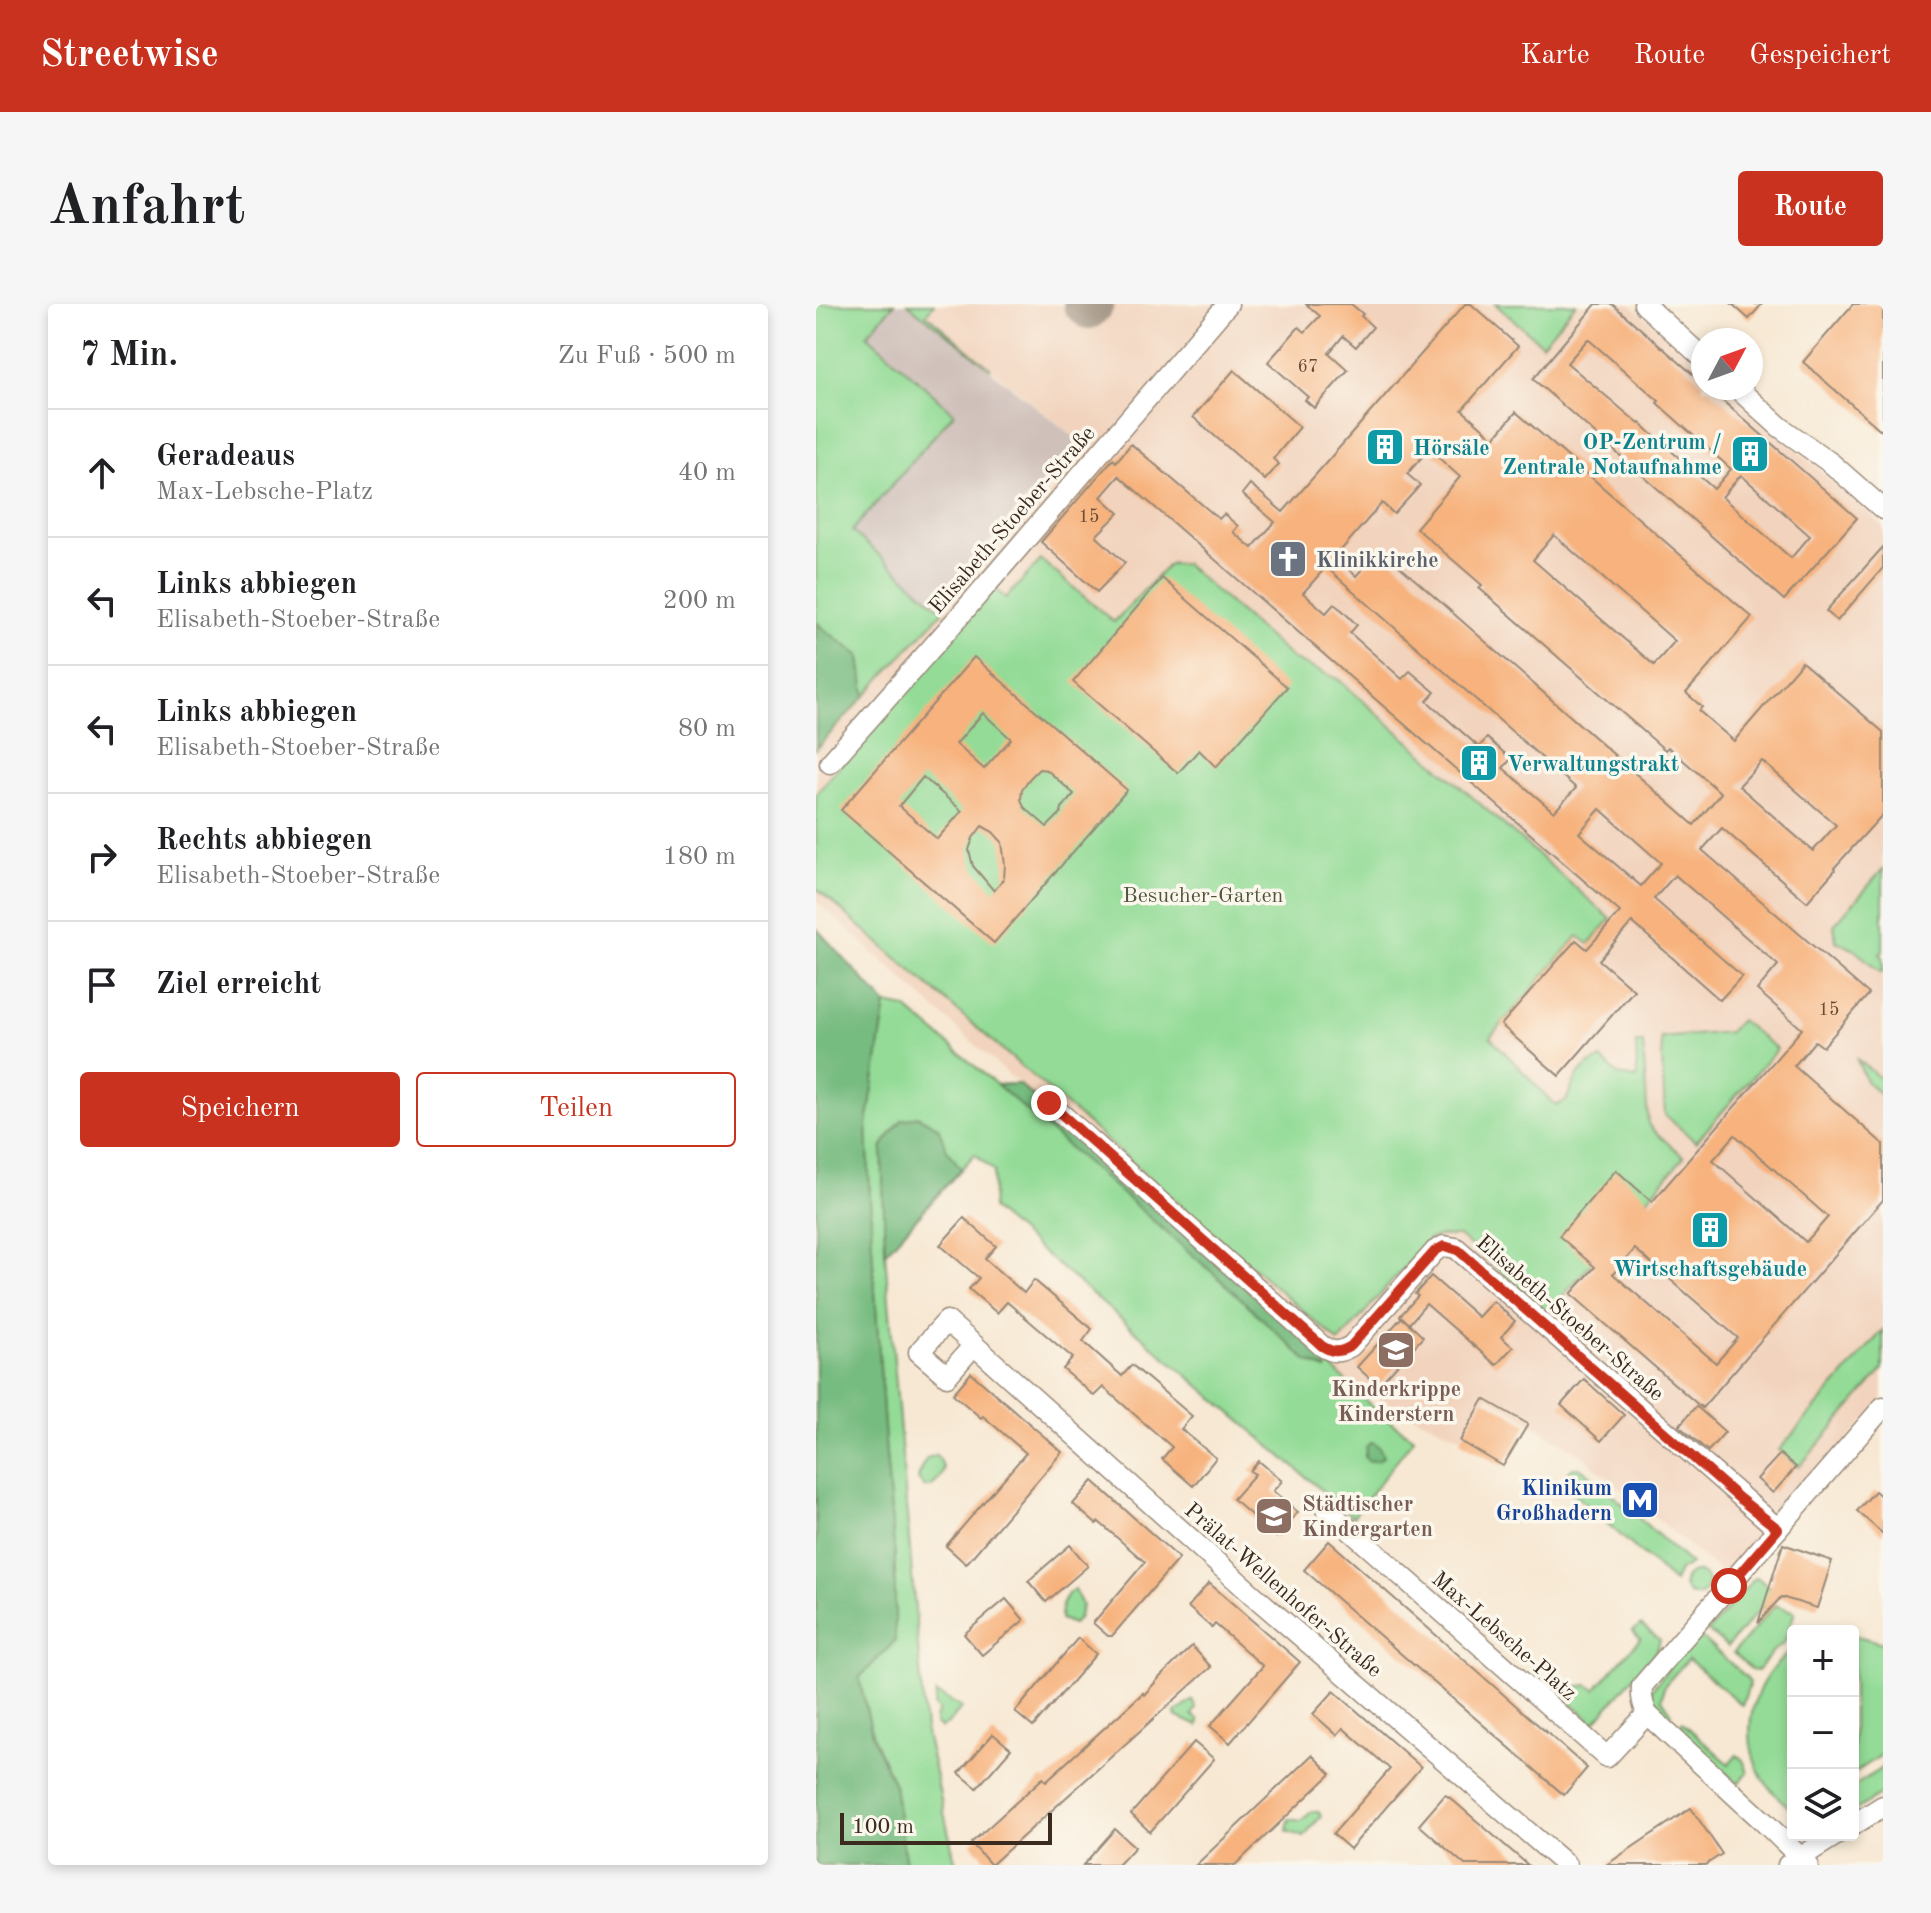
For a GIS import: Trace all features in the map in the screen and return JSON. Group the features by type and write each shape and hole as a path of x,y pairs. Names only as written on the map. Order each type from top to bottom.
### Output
{"street":[{"name":"Elisabeth-Stoeber-Straße","path":"830,763 1228,304"},
{"path":"1644,304 1691,347"},
{"path":"1750,400 1780,427 1832,464 1883,509"},
{"name":"Elisabeth-Stoeber-Straße","path":"1049,1103 1331,1352 1341,1352 1351,1346 1435,1251 1444,1246 1456,1248 1778,1529"},
{"name":"Prälat-Wellenhofer-Straße","path":"974,1345 1253,1595 1566,1865"},
{"path":"1828,1841 1799,1862 1647,1714 1641,1695 1642,1686 1883,1407"},
{"name":"Max-Lebsche-Platz","path":"1326,1509 1607,1757 1647,1714"},
{"path":"1859,1821 1883,1806"}],"shaded area":[{"path":"894,304 908,304 1079,441 934,604 851,531 954,413 866,335"},
{"name":"Klinikum Großhadern","path":"934,304 1630,304 1691,357 1691,400 1740,400 1883,526 1883,1400 1726,1577 1580,1454 1488,1396 1462,1437 1344,1381 1328,1363 816,901 816,749 1089,449 925,314"}],"green space":[{"path":"816,304 894,304 867,335 954,413 852,531 943,611 865,696 860,656 816,621"},
{"path":"908,304 934,304 926,314 991,369"},
{"path":"1495,304 1576,304 1542,344"},
{"name":"Besucher-Garten","path":"1041,560 1114,622 1169,564 1185,564 1294,660 1338,679 1611,919 1589,944 1578,936 1490,1037 1557,1105 1566,1101 1582,1070 1601,1059 1618,1075 1637,1078 1636,1043 1643,1043 1648,1124 1684,1157 1548,1313 1459,1236 1440,1236 1429,1239 1339,1342 816,888 816,794 970,612 994,588 1006,598"},
{"path":"816,621 860,656 865,696 816,749"},
{"path":"1883,869 1881,973 1855,950 1836,941 1834,925"},
{"path":"816,928 886,1004 867,1125 872,1246 895,1558 895,1641 859,1678 873,1738 894,1785 906,1865 816,1865"},
{"path":"886,1004 906,1008 997,1085 1019,1084 1326,1360 1367,1402 1414,1438 1353,1517 992,1209 994,1171 975,1154 885,1253 925,1729 956,1865 906,1865 894,1785 873,1738 859,1678 895,1640 895,1558 872,1246 867,1124"},
{"path":"1740,1020 1777,1049 1696,1142 1665,1115 1661,1038 1729,1032"},
{"path":"1856,1058 1883,1081 1883,1097 1866,1081"},
{"path":"1019,1084 1326,1360 1326,1370 1307,1361 1220,1279 997,1085"},
{"path":"917,1116 938,1127 946,1148 961,1169 885,1253 882,1148 902,1120"},
{"path":"1883,1330 1883,1370 1799,1467 1779,1450"},
{"path":"1372,1442 1379,1447 1383,1456 1379,1460 1369,1461 1365,1457 1366,1447"},
{"path":"936,1455 942,1464 942,1472 931,1487 924,1487 918,1479 921,1468 927,1458"},
{"path":"1573,1468 1584,1470 1691,1564 1679,1571 1674,1582 1567,1488 1565,1476"},
{"path":"1696,1572 1705,1575 1708,1584 1705,1593 1696,1596 1687,1593 1684,1584 1687,1575"},
{"path":"1758,1578 1773,1594 1727,1647 1708,1631"},
{"path":"1074,1589 1082,1605 1073,1624 1060,1619 1063,1602"},
{"path":"1775,1605 1795,1612 1790,1625 1787,1625 1784,1643 1757,1671 1733,1653"},
{"path":"1641,1625 1660,1640 1657,1650 1594,1723 1565,1697 1573,1687 1588,1685 1595,1690 1640,1639 1633,1631"},
{"path":"1697,1634 1750,1683 1742,1705 1688,1659 1664,1686 1662,1699 1672,1714 1669,1722 1654,1704 1652,1689"},
{"path":"1859,1637 1883,1643 1883,1754 1859,1770"},
{"path":"1787,1655 1787,1805 1763,1779 1751,1744 1753,1708 1767,1676"},
{"path":"936,1693 962,1708 941,1728 935,1724 939,1711 934,1706"},
{"path":"1193,1700 1196,1708 1192,1715 1199,1720 1198,1726 1176,1716"},
{"path":"1682,1722 1729,1764 1737,1755 1743,1760 1748,1772 1738,1784 1676,1729"},
{"path":"1883,1767 1883,1793 1859,1808 1859,1783"},
{"path":"1312,1811 1319,1811 1321,1816 1304,1837 1287,1831 1289,1819 1302,1821"}],"building":[{"path":"1306,304 1351,304 1373,327 1356,347 1343,336 1329,353 1348,370 1314,408 1305,400 1308,397 1268,362 1299,327 1305,332 1320,316"},
{"path":"1465,304 1471,304 1518,346 1462,410 1494,438 1516,412 1752,617 1686,693 1702,707 1699,711 1734,741 1802,662 1883,732 1883,814 1807,902 1722,828 1702,850 1869,994 1823,1047 1815,1041 1794,1066 1883,1144 1883,1200 1702,1408 1571,1294 1595,1267 1559,1236 1616,1170 1652,1202 1802,1029 1757,990 1778,965 1675,875 1654,899 1742,976 1720,1000 1632,922 1599,960 1634,990 1559,1076 1501,1025 1576,940 1587,949 1620,912 1119,476 1101,497 1119,513 1096,536 1125,563 1097,592 1041,542 1113,459 1116,462 1131,444 1219,519 1224,514 1238,526 1233,532 1252,548 1275,522 1242,494 1250,484 1283,512","holes":["1429,449 1460,477 1416,528 1566,664 1665,750 1668,747 1721,793 1694,825 1380,549 1356,576 1335,557 1382,503 1394,514 1420,485 1407,474","1554,535 1675,641 1654,665 1533,560","1326,567 1576,788 1554,812 1503,768 1511,759 1502,751 1487,738 1479,747 1427,701 1435,692 1410,671 1402,679 1350,633 1357,625 1343,611 1334,604 1326,613 1303,593","1762,761 1836,825 1813,851 1739,786","1600,809 1661,863 1641,886 1579,833","1735,1135 1828,1217 1806,1242 1713,1160","1635,1249 1738,1338 1716,1363 1613,1274"]},
{"name":"OP-Zentrum / Zentrale Notaufnahme","path":"1596,304 1612,304 1691,373 1691,400 1722,400 1857,518 1784,600 1533,379","holes":["1588,339 1659,401 1657,403 1731,469 1714,489 1567,363","1741,475 1810,536 1791,558 1722,497"]},
{"path":"1732,304 1762,304 1749,319"},
{"path":"1853,304 1883,304 1883,432 1803,362"},
{"path":"1234,370 1300,427 1273,459 1279,464 1265,480 1193,417"},
{"path":"1883,547 1883,568 1837,621 1826,611"},
{"path":"1162,578 1287,687 1216,767 1199,750 1178,773 1073,682"},
{"path":"974,657 1127,790 994,943 841,810","holes":["983,713 1011,739 984,769 956,744","1039,769 1047,770 1074,794 1047,827 1024,807 1021,799 1022,789","923,777 962,811 937,839 899,806","982,826 1002,842 1004,878 994,891 973,866 969,850"]},
{"path":"964,1218 996,1246 985,1259 1024,1293 1034,1280 1092,1329 1083,1341 1122,1376 1132,1365 1192,1416 1181,1429 1216,1458 1193,1486 1162,1459 1172,1447 1103,1387 1094,1396 1063,1369 1073,1358 1007,1302 997,1313 969,1289 979,1278 940,1245"},
{"path":"1431,1276 1478,1317 1493,1301 1515,1321 1501,1337 1513,1347 1496,1365 1426,1304 1409,1324 1400,1316"},
{"path":"1402,1317 1423,1337 1378,1386 1357,1367"},
{"path":"971,1373 1062,1452 966,1564 946,1546 1026,1453 953,1394"},
{"path":"1584,1379 1624,1415 1601,1441 1561,1405"},
{"path":"1484,1399 1528,1424 1503,1466 1460,1441"},
{"path":"1696,1406 1725,1432 1708,1451 1679,1426"},
{"path":"1780,1454 1796,1467 1773,1493 1757,1479"},
{"path":"1259,1461 1282,1481 1273,1491 1298,1512 1276,1537 1233,1499 1255,1474 1250,1471"},
{"path":"1093,1481 1179,1558 1112,1636 1093,1623 1145,1562 1073,1504"},
{"path":"1875,1491 1883,1498 1883,1534 1857,1511"},
{"path":"1329,1541 1587,1768 1564,1795 1304,1570"},
{"path":"1783,1544 1832,1561 1817,1608 1781,1597 1758,1623"},
{"path":"1070,1545 1088,1566 1046,1602 1028,1581"},
{"path":"1209,1583 1300,1662 1230,1743 1210,1726 1263,1666 1215,1624 1212,1628 1188,1607"},
{"path":"1006,1599 1024,1620 982,1655 964,1634"},
{"path":"1078,1638 1096,1654 1033,1727 1015,1712"},
{"path":"1192,1646 1211,1667 991,1865 971,1843 1043,1778 1046,1781 1144,1695"},
{"path":"1334,1691 1421,1767 1350,1849 1333,1834 1390,1769 1343,1728 1337,1735 1313,1714"},
{"path":"993,1734 1011,1749 977,1788 959,1773"},
{"path":"1194,1742 1214,1759 1150,1832 1131,1814"},
{"path":"1312,1755 1331,1774 1235,1865 1196,1865"},
{"path":"1445,1795 1528,1865 1465,1865 1419,1825"},
{"path":"1691,1808 1722,1854 1705,1865 1606,1865"},
{"path":"1115,1829 1135,1847 1118,1865 1083,1865"}],"taxiway":[{"path":"1082,304 1089,310 1095,304"}],"place":[{"name":"Hörsäle","path":"1385,447"},
{"name":"OP-Zentrum / Zentrale Notaufnahme","path":"1750,454"},
{"name":"Klinikkirche","path":"1288,559"},
{"name":"Verwaltungstrakt","path":"1479,763"},
{"name":"Wirtschaftsgebäude","path":"1710,1230"},
{"name":"Kinderkrippe Kinderstern","path":"1396,1350"},
{"name":"Klinikum Großhadern","path":"1640,1500"},
{"name":"Städtischer Kindergarten","path":"1274,1516"}],"route":[{"path":"1049,1103 1331,1352 1341,1352 1351,1346 1435,1251 1444,1246 1458,1250 1778,1529 1729,1586"}]}
